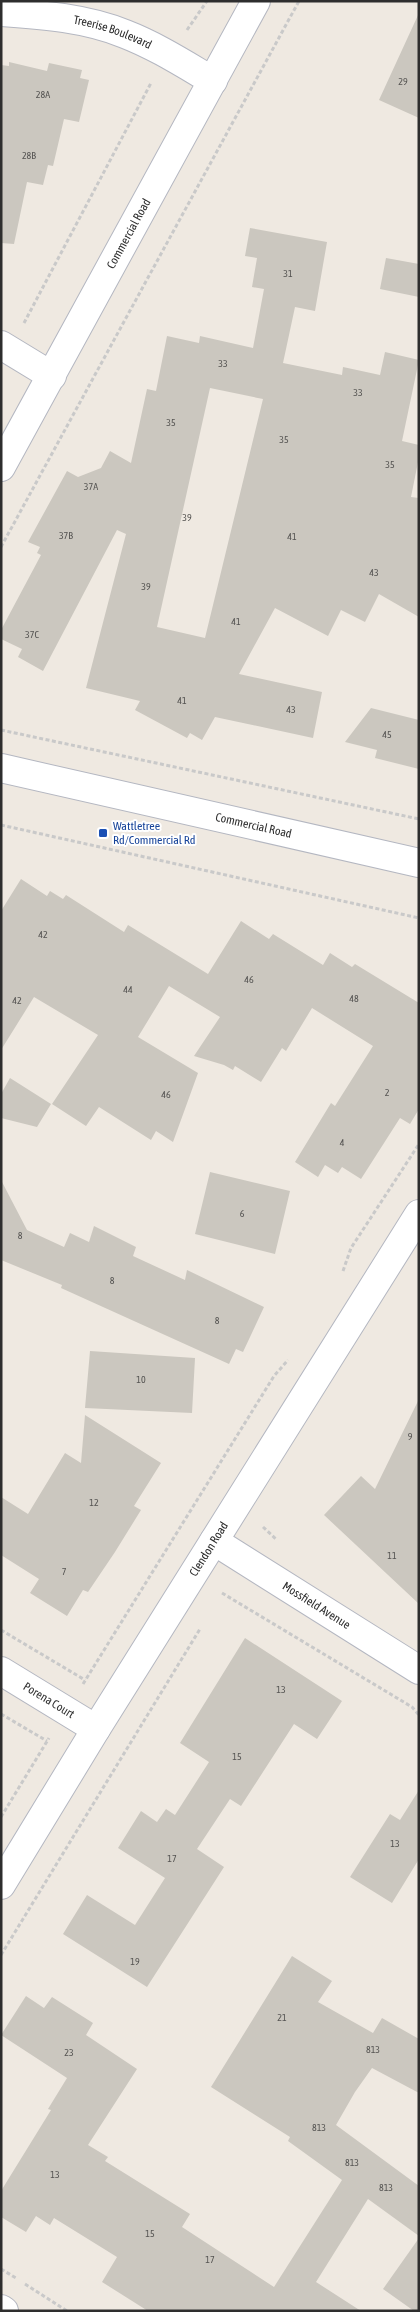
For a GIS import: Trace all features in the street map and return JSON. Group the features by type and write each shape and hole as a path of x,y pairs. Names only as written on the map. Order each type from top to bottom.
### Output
{"street":[{"name":"Commercial Road","path":"1,466 256,1"},
{"name":"Treerise Boulevard","path":"1,12 54,16 100,26 149,45 213,81"},
{"path":"1,344 52,376"},
{"name":"Commercial Road","path":"1,768 419,863"},
{"name":"Clendon Road","path":"1,1885 96,1729 419,1214"},
{"name":"Mossfield Avenue","path":"214,1541 419,1670"},
{"name":"Porena Court","path":"1,1671 96,1729"}],"path":[{"path":"182,37 207,1"},
{"path":"1,547 299,1"},
{"path":"23,326 153,79"},
{"path":"1,730 419,819"},
{"path":"1,825 419,918"},
{"path":"341,1278 351,1248 419,1144"},
{"path":"1,1630 85,1680 274,1376 290,1358"},
{"path":"217,1602 222,1593 412,1707 419,1715"},
{"path":"1,1955 202,1626"},
{"path":"1,1714 47,1741 1,1817"},
{"path":"1,2269 67,2311"}],"building":[{"path":"419,13 419,118 379,100"},
{"path":"9,62 47,71 49,63 82,70 80,78 89,80 79,122 64,119 53,166 48,165 43,185 27,182 14,244 1,243 1,65 9,66"},
{"path":"250,228 327,242 315,311 295,307 283,363 342,375 343,367 380,375 385,352 419,360 402,441 419,445 419,457 411,497 419,498 419,617 379,594 365,622 341,610 328,636 275,608 239,674 322,692 313,738 215,717 202,740 190,733 187,738 135,710 140,701 86,688 126,534 117,530 43,671 18,657 22,649 1,639 1,630 41,555 37,553 40,547 28,542 67,471 78,477 101,468 110,451 131,463 147,389 156,391 167,336 199,343 200,336 253,348 264,289 252,287 257,258 245,256","holes":["210,388 263,399 205,638 157,627"]},
{"path":"386,258 419,264 419,297 380,289"},
{"path":"371,708 419,720 419,769 375,758 377,750 345,742"},
{"path":"21,879 47,896 50,891 63,899 66,895 124,932 128,925 208,974 241,921 269,939 273,934 323,965 330,953 352,967 355,964 419,1003 419,1109 410,1124 400,1118 361,1179 342,1167 338,1173 325,1165 318,1177 295,1162 331,1103 335,1106 373,1046 312,1008 286,1051 282,1048 261,1082 235,1066 233,1070 224,1065 194,1056 220,1017 169,986 138,1037 198,1073 173,1142 156,1131 151,1140 99,1107 86,1126 52,1104 98,1035 34,997 1,1050 1,911"},
{"path":"10,1078 51,1104 37,1127 1,1118 1,1094"},
{"path":"210,1172 290,1191 275,1254 195,1234"},
{"path":"1,1180 27,1230 64,1247 70,1233 89,1242 94,1226 136,1247 133,1256 185,1280 187,1270 264,1307 243,1352 236,1349 229,1364 61,1288 62,1285 1,1260"},
{"path":"90,1351 195,1358 192,1413 85,1408"},
{"path":"419,1399 419,1604 324,1515 361,1476 375,1489"},
{"path":"85,1415 161,1463 134,1506 141,1510 88,1592 83,1590 67,1616 30,1593 39,1579 1,1555 1,1497 28,1514 65,1453 81,1463"},
{"path":"245,1638 342,1701 317,1739 294,1724 241,1806 230,1799 197,1849 224,1867 147,1987 63,1934 87,1895 135,1925 165,1878 118,1848 141,1811 157,1822 166,1809 175,1815 209,1762 180,1743"},
{"path":"419,1790 419,1859 392,1903 350,1877 390,1814 400,1820"},
{"path":"292,1956 332,1981 318,2002 373,2033 382,2018 419,2039 419,2093 372,2068 355,2092 336,2125 419,2186 419,2236 368,2199 316,2282 361,2311 148,2311 102,2282 117,2257 54,2218 50,2225 36,2216 26,2232 1,2217 1,2191 51,2110 48,2109 67,2078 1,2035 26,1996 44,2008 52,1997 93,2023 86,2035 137,2069 88,2145 108,2157 105,2161 190,2214 182,2227 274,2287 342,2180 288,2141 290,2137 211,2087"},
{"path":"419,2238 419,2311 414,2311 383,2289"}],"place":[{"name":"Wattletree Rd/Commercial Rd","path":"103,833"}]}
